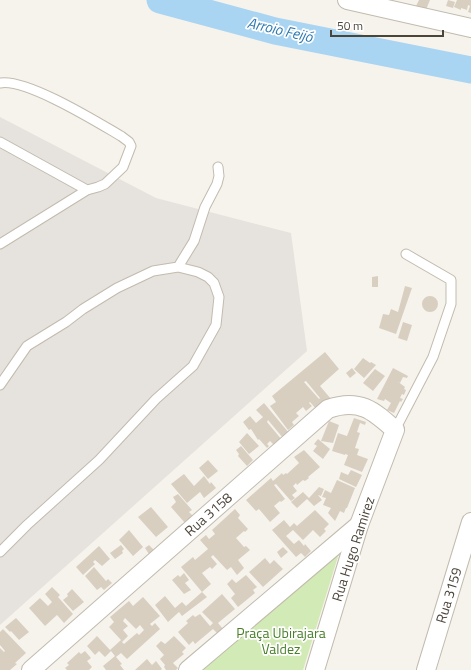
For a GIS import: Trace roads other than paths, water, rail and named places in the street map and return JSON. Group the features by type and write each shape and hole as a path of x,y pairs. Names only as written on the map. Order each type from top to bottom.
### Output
{"street":[{"path":"347,0 471,28"},
{"name":"Rua 3158","path":"31,670 328,409 339,405 355,404 371,410 395,430"},
{"name":"Rua Hugo Ramirez","path":"315,670 359,525 395,430"},
{"name":"Rua 3159","path":"426,670 471,522"},
{"path":"188,670 359,525"}],"lane":[{"path":"0,83 11,82 48,96 98,123 129,142 132,146 123,167 105,184 98,188 87,190 0,244"},
{"path":"0,142 87,190"},
{"path":"178,267 194,242 205,207 217,184 219,176 218,167"},
{"path":"395,430 434,358 451,304 451,280 406,254"},
{"path":"0,385 27,346 117,288 153,272 178,267 187,271 198,272 208,277 214,283 219,297 216,325 193,366 156,399 99,460 1,550"}],"waterway":[{"name":"Arroio Feijó","path":"160,0 275,31 471,70"}],"park label":[{"name":"Praça Ubirajara Valdez","path":"281,642"}]}
